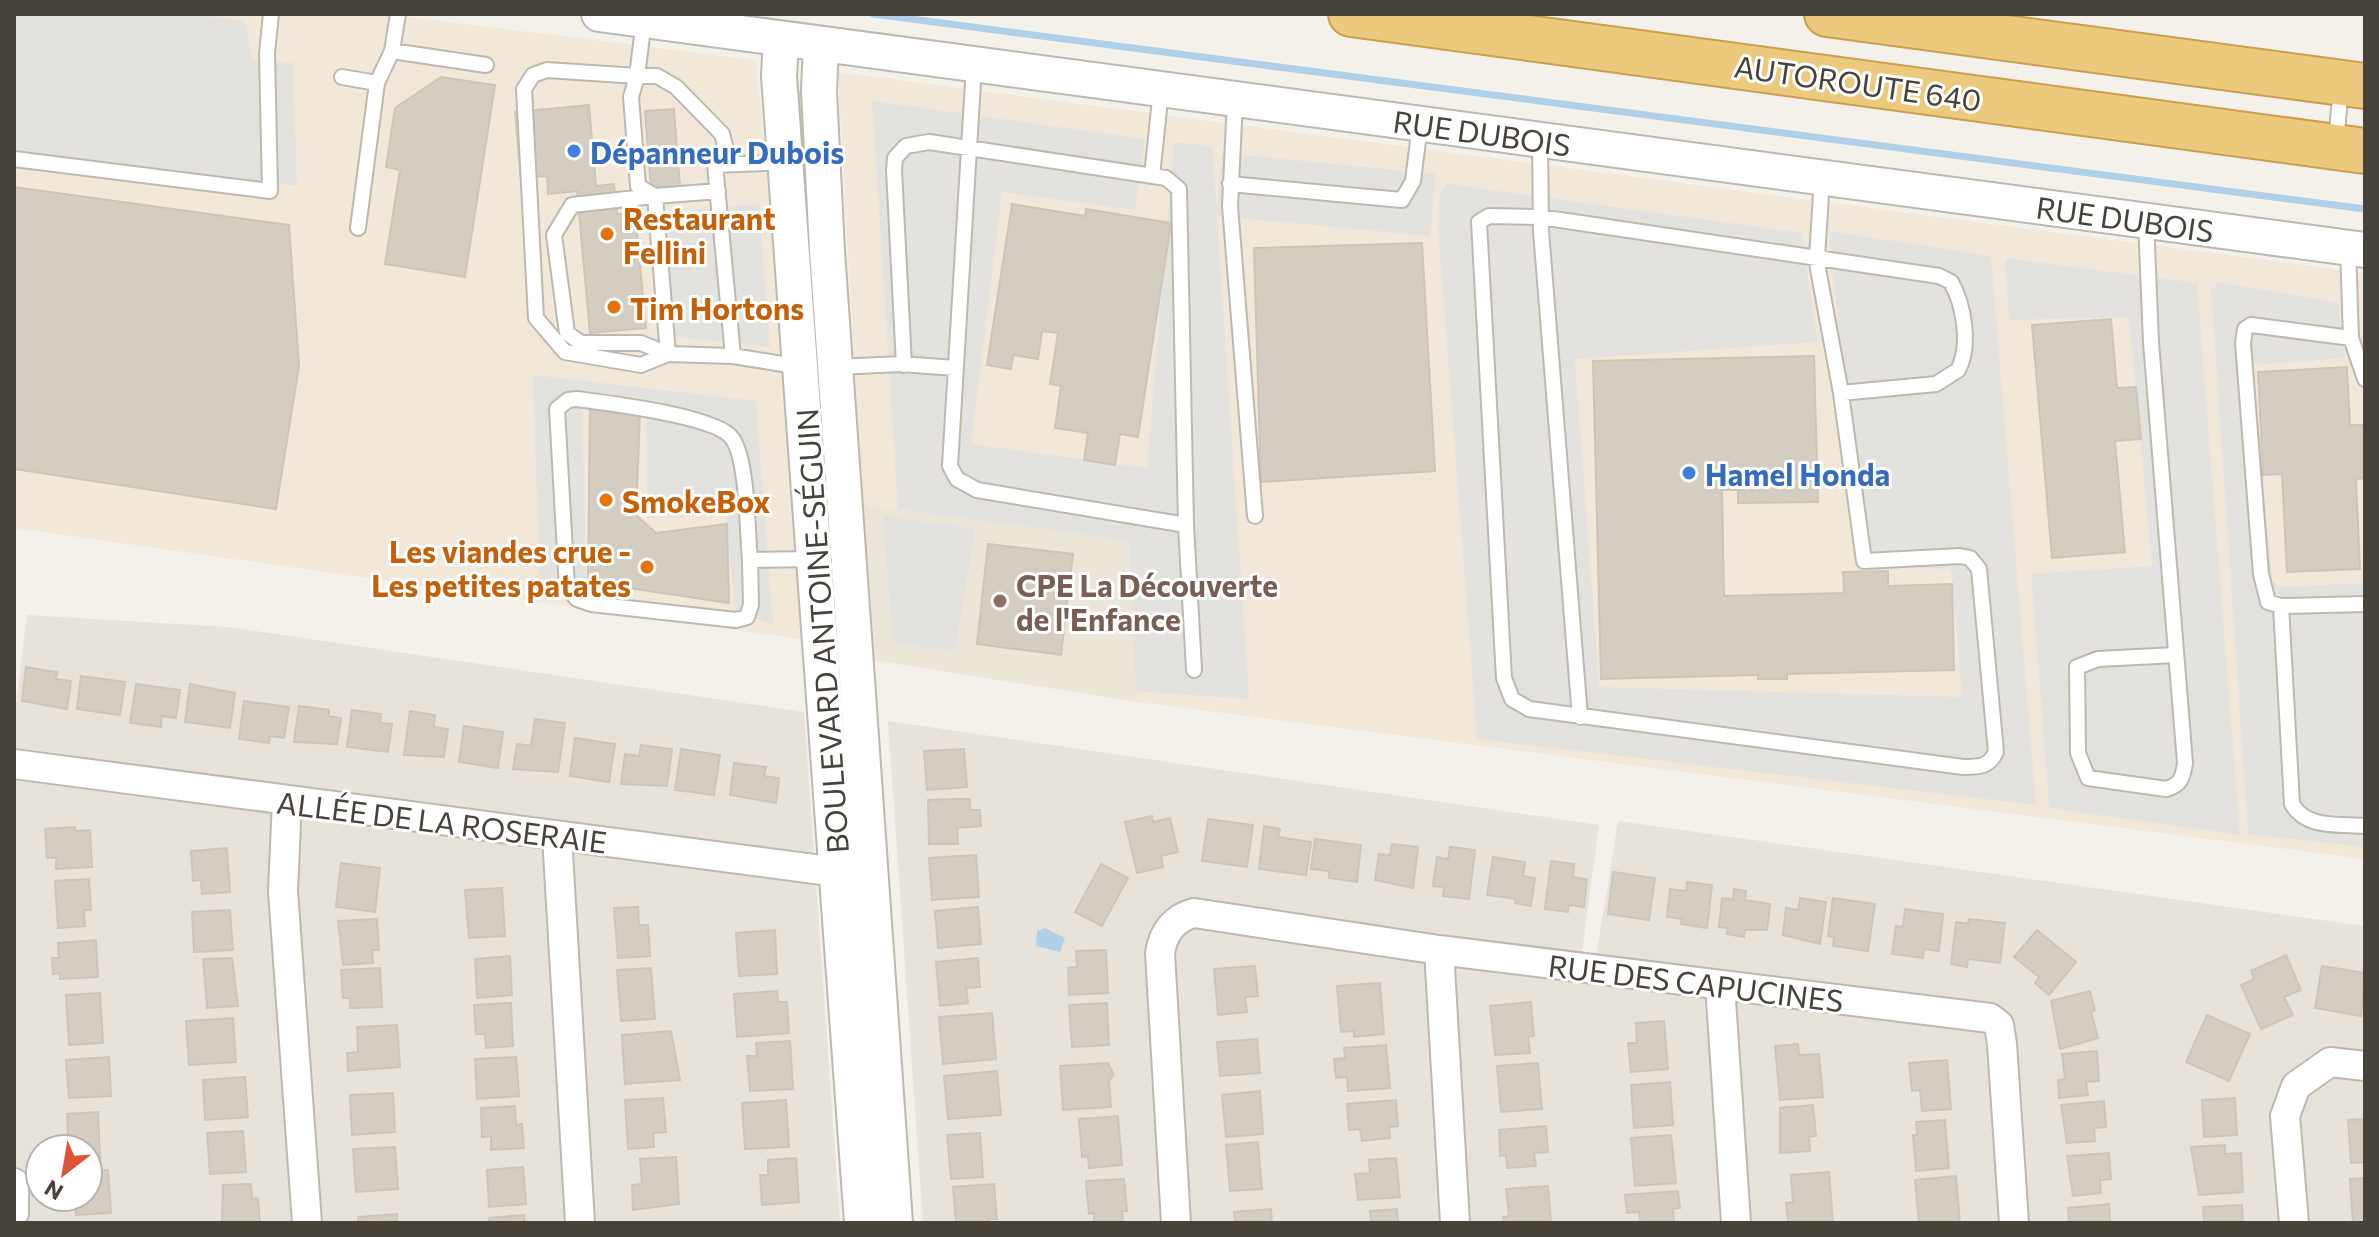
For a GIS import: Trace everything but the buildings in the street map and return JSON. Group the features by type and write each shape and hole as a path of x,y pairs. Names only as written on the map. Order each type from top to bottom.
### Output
{"highway":[{"name":"AUTOROUTE 640","path":"1351,14 2350,149"},
{"name":"AUTOROUTE 640","path":"1827,14 2353,84"}],"street":[{"name":"RUE DUBOIS","path":"599,14 2356,249"},
{"name":"BOULEVARD ANTOINE-SÉGUIN","path":"781,39 779,76 787,162 850,558 862,1223"},
{"name":"BOULEVARD ANTOINE-SÉGUIN","path":"821,44 815,559 895,1223"},
{"path":"815,559 850,558"},
{"name":"ALLÉE DE LA ROSERAIE","path":"14,764 854,872"},
{"path":"287,801 282,872 307,1223"},
{"path":"557,836 580,1223"},
{"name":"RUE DES CAPUCINES","path":"1176,1223 1160,953 1162,942 1174,923 1194,913 1439,950 1997,1021 2002,1044 2014,1223"},
{"path":"1439,950 1455,1223"},
{"path":"1720,985 1736,1223"},
{"path":"2294,1223 2285,1116 2296,1086 2330,1062 2365,1066"},
{"path":"14,1183 14,1213"}],"lane":[{"path":"14,159 270,191 267,53 271,14"},
{"path":"358,228 377,83 392,51 398,14"},
{"path":"644,20 637,76 631,97 638,186 655,196"},
{"path":"392,51 486,65"},
{"path":"974,64 950,466 957,479 977,490 1186,525"},
{"path":"668,354 641,365 565,352 536,318 524,89 533,75 547,70 657,76 676,87 722,134 730,164"},
{"path":"342,77 377,83"},
{"path":"2350,149 2353,84"},
{"path":"1152,176 1161,90"},
{"path":"1235,99 1230,184 1255,516"},
{"path":"1230,184 1402,200 1413,181 1420,124"},
{"path":"1540,140 1540,217 1580,717"},
{"path":"904,365 895,158 906,146 917,143 969,148 1166,178 1179,189 1182,200 1186,525 1194,670"},
{"path":"733,356 715,165 787,162"},
{"path":"1822,178 1817,258 1841,393 1864,561 1960,556 1970,558 1979,569 1996,752 1992,760 1982,766 1963,767 1580,717 1519,705 1508,691 1504,678 1479,222 1489,216 1540,217 1817,258 1939,276 1951,282 1963,319 1963,361 1949,378 1936,384 1841,393"},
{"path":"718,191 572,205 554,235 567,333 581,343 641,343 668,354 733,356 819,367 904,365 955,368"},
{"path":"655,196 668,354"},
{"path":"2146,221 2151,342 2185,763 2182,779 2176,786 2166,789 2088,778 2078,753 2077,667 2098,659 2176,655"},
{"path":"2356,249 2351,338 2365,379"},
{"path":"2351,338 2251,325 2245,329 2261,574 2268,602 2281,606 2365,604"},
{"path":"577,399 648,409 721,427 733,438 739,457 750,560 751,605 747,617 736,620 591,604 577,599 567,588 557,409 568,400 577,399"},
{"path":"750,560 815,559"},
{"path":"2281,606 2292,804 2298,815 2308,821 2365,826"}],"shaded area":[{"path":"14,14 386,14 756,60 813,641 14,528"},
{"path":"14,14 190,14 245,21 253,61 293,63 297,186 14,151"},
{"path":"838,72 2365,273 2365,859 1137,702 1129,541 862,504"},
{"path":"872,101 1145,139 1135,210 1002,192 971,444 1147,468 1174,142 1212,146 1217,208 1222,153 1436,174 1430,236 1217,216 1249,699 1136,691 1129,541 898,509"},
{"path":"1448,184 1802,233 1817,342 1575,359 1599,687 1962,697 1951,569 1863,566 1829,231 1991,256 2036,805 1477,739 1438,227 1440,193"},
{"path":"759,204 770,347 674,337 657,213"},
{"path":"2005,258 2197,283 2240,835 2049,808 2031,574 2152,566 2129,317 2009,320"},
{"path":"2219,282 2338,303 2345,358 2253,365 2272,580 2280,587 2365,583 2365,847 2248,834 2211,290"},
{"path":"533,375 756,401 773,625 735,611 726,516 648,518 646,418 582,409 587,596 540,594"},
{"name":"CPE La Découverte de l'Enfance","path":"862,504 1129,541 1137,702 872,660"},
{"path":"883,516 975,529 955,651 893,643"},
{"path":"27,615 228,627 804,712 840,1223 14,1223 14,722"},
{"path":"888,721 1599,825 1580,967 1594,970 1618,821 2365,926 2365,1223 923,1223"}],"green space":[{"path":"807,90 823,328 809,329 793,91"}],"water":[{"path":"1045,928 1065,938 1060,952 1036,946 1037,931"}],"waterway":[{"path":"873,14 2365,209"}],"place":[{"name":"Dépanneur Dubois","path":"574,151"},
{"name":"Restaurant Fellini","path":"607,234"},
{"name":"Tim Hortons","path":"614,307"},
{"name":"Hamel Honda","path":"1689,473"},
{"name":"SmokeBox","path":"606,500"},
{"name":"Les viandes crue - Les petites patates","path":"647,567"},
{"name":"CPE La Découverte de l'Enfance","path":"1000,601"}]}
